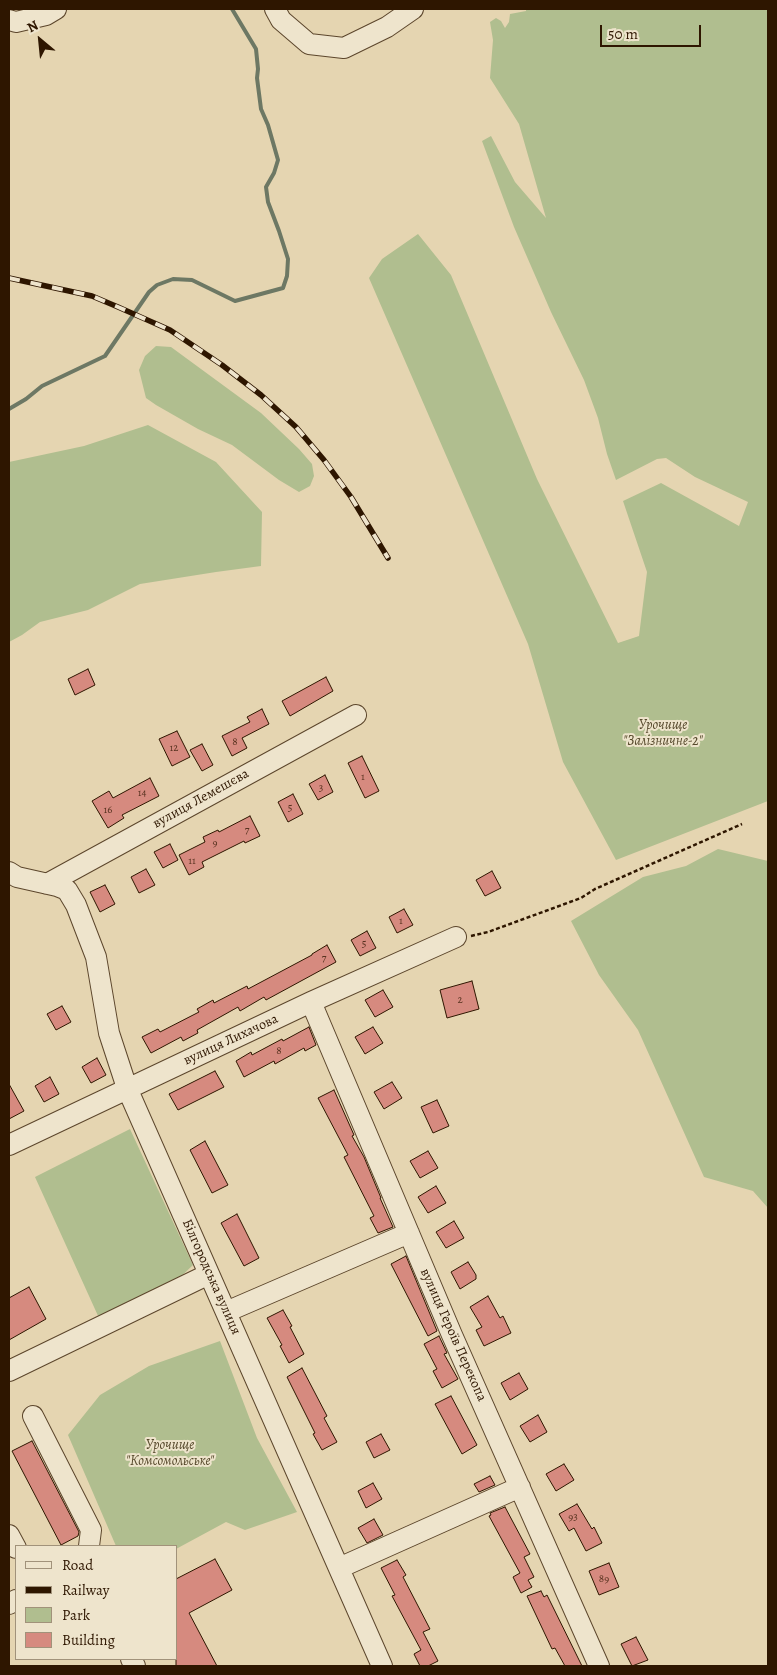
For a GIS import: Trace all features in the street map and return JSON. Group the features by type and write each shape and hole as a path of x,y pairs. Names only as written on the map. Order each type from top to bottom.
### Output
{"street":[{"path":"9,20 16,22 46,15 56,9"},
{"path":"275,9 281,20 309,44 344,48 388,27 413,9"},
{"name":"вулиця Лемешєва","path":"52,885 356,715"},
{"path":"9,872 17,877 52,885"},
{"name":"Білгородська вулиця","path":"52,885 67,890 76,905 88,935 99,972 109,1033 127,1088 382,1666"},
{"name":"вулиця Лихачова","path":"9,1146 127,1088 456,937"},
{"name":"вулиця Героїв Перекопа","path":"311,1002 409,1233 599,1666"},
{"path":"226,1312 409,1233"},
{"path":"9,1371 210,1274"},
{"path":"33,1416 91,1530 89,1545"},
{"path":"339,1568 520,1487"},
{"path":"9,1535 15,1546"}],"path":[{"path":"456,937 488,932 581,898 595,889 742,824"}],"green space":[{"name":"Урочище \"Залізничне-2\"","path":"526,9 768,9 768,801 616,860 563,762 528,644 369,278 382,259 418,234 451,275 537,479 618,643 639,636 647,572 623,501 661,483 739,526 748,502 695,477 666,458 657,459 616,480 598,418 584,380 551,312 514,227 482,141 491,136 515,182 546,218 519,124 490,78 493,40 490,22 496,18 501,21 505,28 509,22 510,14 526,11"},
{"path":"156,346 171,347 261,413 312,464 314,476 310,486 299,492 279,480 232,445 198,429 146,398 139,370 145,356"},
{"path":"148,425 216,462 262,512 261,566 140,584 88,610 40,622 9,642 9,462 84,446"},
{"path":"718,849 768,861 768,1208 753,1191 704,1177 638,1030 599,975 571,921 643,877 686,866"},
{"path":"130,1129 193,1265 169,1288 99,1318 35,1177"},
{"name":"Урочище \"Комсомольське\"","path":"220,1341 257,1438 297,1512 245,1530 226,1522 178,1548 178,1545 116,1545 68,1435 100,1395 149,1366"}],"building":[{"path":"88,669 95,685 75,695 68,679"},
{"path":"326,677 333,691 290,716 282,701"},
{"path":"262,709 269,724 242,738 247,748 232,756 222,736 250,722 247,717"},
{"path":"177,731 190,757 172,766 159,739"},
{"path":"202,744 213,765 202,771 190,750"},
{"path":"362,756 379,791 365,798 348,763"},
{"path":"325,775 333,792 318,800 309,784"},
{"path":"150,778 159,796 122,815 124,818 108,828 92,801 109,791 113,798"},
{"path":"293,794 303,814 288,822 278,802"},
{"path":"250,816 260,836 245,843 244,841 202,862 204,867 189,875 179,855 205,842 203,837 218,830 219,832"},
{"path":"170,844 178,860 163,868 154,852"},
{"path":"146,869 155,885 139,893 131,877"},
{"path":"492,871 501,888 485,896 476,880"},
{"path":"105,885 115,904 100,912 90,892"},
{"path":"404,909 413,925 397,933 389,917"},
{"path":"367,931 376,948 360,956 351,940"},
{"path":"327,945 336,962 266,1000 264,997 240,1011 238,1007 197,1030 198,1033 183,1041 181,1037 151,1053 142,1037 158,1029 160,1032 199,1012 197,1009 213,1000 214,1003 247,986 248,989"},
{"path":"472,981 479,1009 447,1018 440,990"},
{"path":"383,990 393,1007 375,1017 365,1000"},
{"path":"62,1006 71,1022 56,1030 47,1014"},
{"path":"309,1027 316,1045 305,1051 304,1048 275,1064 274,1061 244,1077 236,1061 251,1052 252,1055"},
{"path":"373,1027 383,1043 365,1054 355,1037"},
{"path":"97,1058 106,1075 91,1083 82,1067"},
{"path":"215,1071 224,1087 178,1110 169,1094"},
{"path":"50,1077 59,1094 44,1102 35,1086"},
{"path":"392,1082 402,1098 384,1109 374,1092"},
{"path":"9,1084 24,1111 9,1119"},
{"path":"334,1090 354,1135 352,1136 364,1157 393,1227 378,1233 370,1218 374,1216 344,1157 348,1155 318,1098"},
{"path":"437,1100 449,1126 433,1133 421,1107"},
{"path":"205,1141 228,1185 212,1193 190,1150"},
{"path":"428,1151 438,1168 420,1178 410,1161"},
{"path":"436,1186 446,1203 428,1213 418,1197"},
{"path":"237,1214 259,1258 244,1266 221,1223"},
{"path":"454,1221 464,1238 446,1248 436,1232"},
{"path":"406,1256 437,1331 428,1336 391,1264"},
{"path":"468,1262 476,1275 476,1279 460,1289 451,1272"},
{"path":"29,1287 46,1319 9,1340 9,1298"},
{"path":"488,1296 500,1318 503,1316 511,1333 484,1346 476,1330 482,1327 470,1307"},
{"path":"283,1310 304,1354 289,1363 280,1346 282,1345 267,1318"},
{"path":"439,1336 447,1353 444,1354 458,1379 442,1388 433,1371 437,1369 424,1344"},
{"path":"302,1368 327,1416 324,1418 337,1442 322,1450 287,1377"},
{"path":"519,1373 528,1389 510,1400 501,1383"},
{"path":"451,1396 477,1445 462,1454 435,1404"},
{"path":"538,1415 547,1432 530,1442 520,1426"},
{"path":"381,1434 390,1450 374,1458 366,1442"},
{"path":"32,1441 79,1532 78,1536 61,1545 12,1451"},
{"path":"564,1464 574,1480 556,1491 546,1474"},
{"path":"490,1476 495,1485 479,1492 474,1484"},
{"path":"373,1483 382,1499 366,1508 358,1491"},
{"path":"577,1504 592,1529 594,1527 602,1543 586,1551 574,1528 569,1531 559,1514"},
{"path":"505,1507 530,1554 524,1557 534,1577 528,1580 532,1587 521,1593 513,1577 520,1573 489,1516 491,1515 490,1513"},
{"path":"374,1519 383,1535 367,1543 358,1528"},
{"path":"215,1559 232,1590 189,1613 217,1666 176,1666 176,1660 178,1660 178,1578"},
{"path":"397,1560 406,1575 403,1577 430,1629 423,1632 438,1661 428,1666 420,1666 414,1654 421,1650 392,1596 395,1595 381,1568"},
{"path":"609,1563 619,1587 599,1595 589,1571"},
{"path":"541,1591 544,1597 547,1595 582,1666 565,1666 555,1648 552,1649 527,1596"},
{"path":"636,1637 648,1660 632,1666 621,1644"}],"waterway":[{"path":"9,409 26,399 42,386 105,356 149,292 157,285 173,279 192,280 235,301 283,288 287,276 288,259 268,202 266,187 274,173 278,160 268,125 261,109 256,49 232,9"}],"railway":[{"path":"9,278 92,296 170,330 222,365 261,395 296,427 324,460 351,497 388,558"}]}
